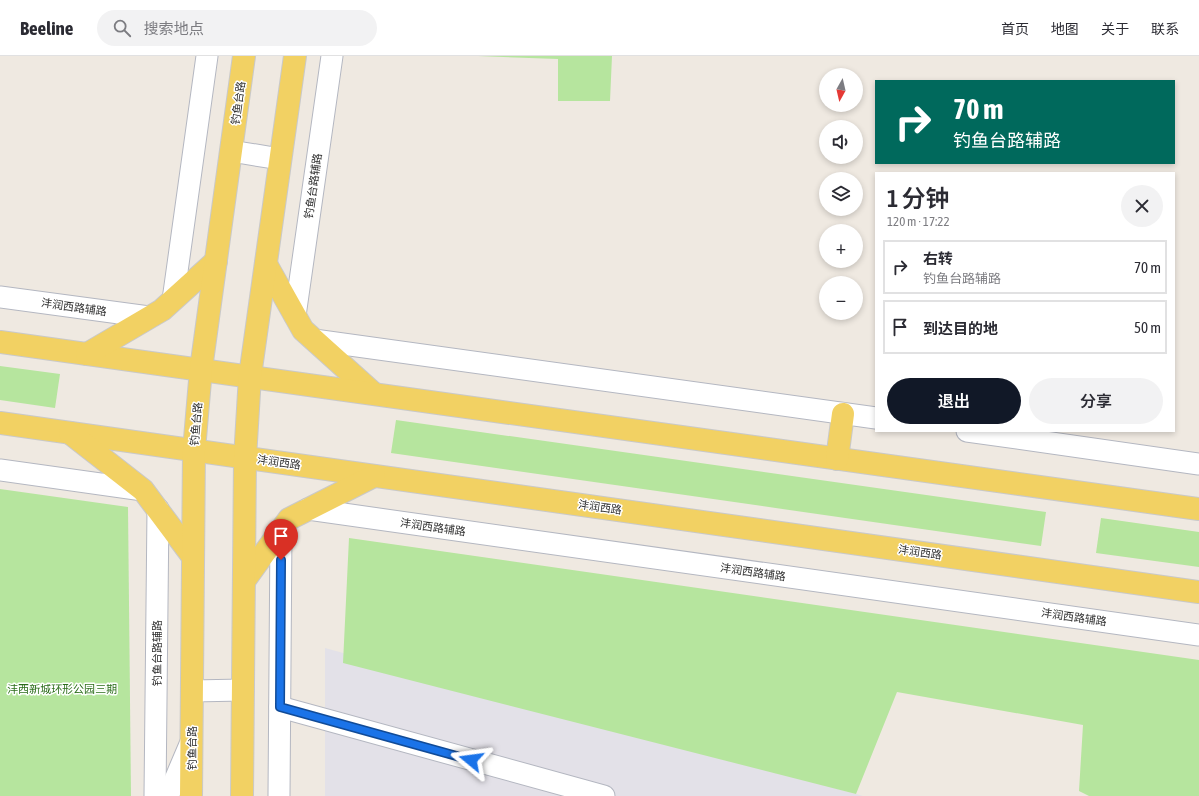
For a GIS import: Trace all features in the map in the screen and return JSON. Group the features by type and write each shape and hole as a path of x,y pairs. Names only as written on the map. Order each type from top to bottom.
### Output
{"main road":[{"name":"钓鱼台路","path":"191,796 194,450 201,370 244,56"},
{"path":"242,796 245,458 250,376 295,56"},
{"path":"87,354 162,310 216,261"},
{"path":"266,264 303,330 373,393"},
{"path":"0,342 1199,509"},
{"path":"837,458 843,414"},
{"name":"沣润西路","path":"0,423 1199,592"},
{"path":"69,433 143,490 193,557"},
{"path":"244,581 289,519 374,476"}],"street":[{"path":"173,300 207,56"},
{"name":"钓鱼台路辅路","path":"295,316 332,56"},
{"path":"231,151 280,159"},
{"name":"沣润西路辅路","path":"0,297 149,317"},
{"path":"314,340 875,418"},
{"path":"974,432 1199,464"},
{"path":"0,470 143,490"},
{"name":"钓鱼台路辅路","path":"155,796 158,509"},
{"name":"沣润西路辅路","path":"308,509 1199,635"},
{"path":"279,796 281,530"},
{"path":"192,691 243,690"},
{"path":"280,707 604,796"},
{"path":"168,796 192,740"}],"shaded area":[{"path":"325,648 863,796 325,796"}],"green space":[{"path":"478,56 612,56 610,101 558,101 558,59"},
{"path":"0,366 60,374 55,408 0,400"},
{"path":"396,420 1046,512 1041,546 391,453"},
{"name":"沣西新城环形公园三期","path":"0,489 128,507 131,796 0,796"},
{"path":"1101,518 1199,532 1199,567 1096,553"},
{"path":"349,538 1199,660 1199,796 1089,796 1079,791 1083,725 897,692 856,794 343,663"}],"route":[{"path":"281,560 280,707 471,760"}]}
